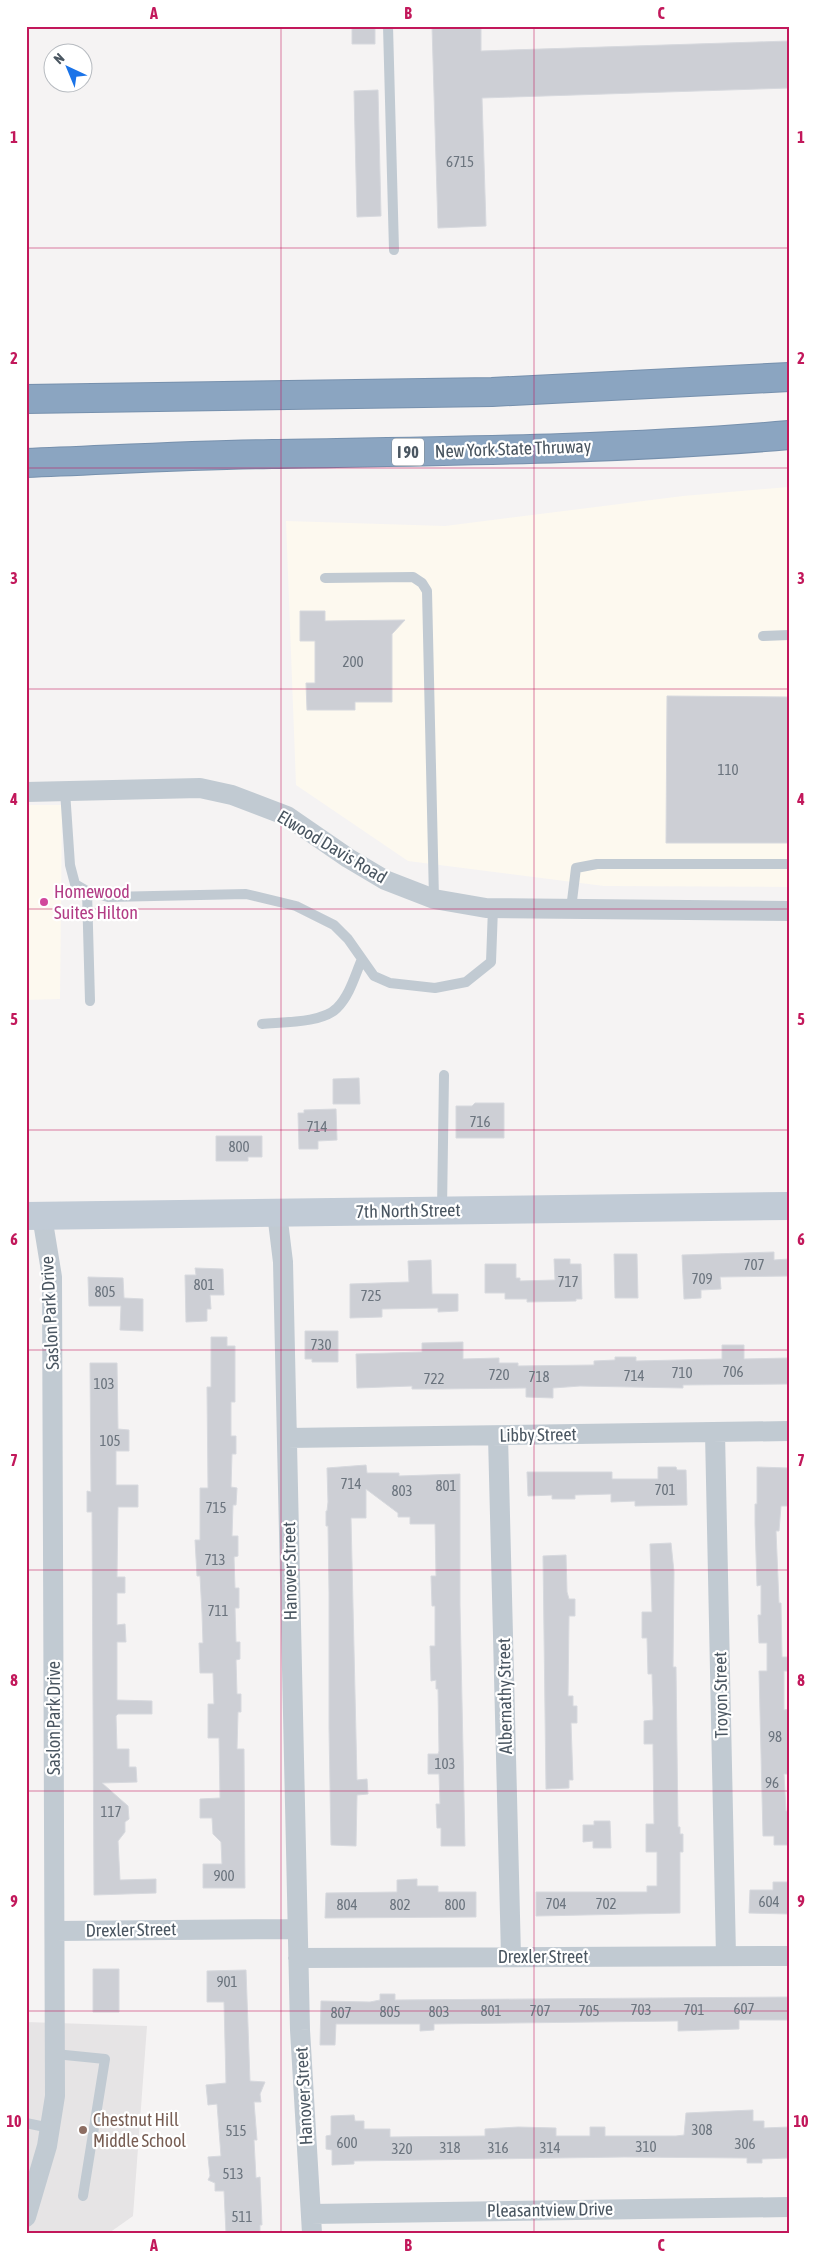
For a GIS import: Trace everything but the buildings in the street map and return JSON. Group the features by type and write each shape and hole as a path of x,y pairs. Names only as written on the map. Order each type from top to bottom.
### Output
{"highway":[{"path":"26,399 492,392 789,377"},
{"name":"New York State Thruway","path":"26,463 269,454 680,444 789,435"}],"street":[{"name":"Elwood Davis Road","path":"26,792 200,788 232,795 286,816 348,858 385,880 434,899 493,908 789,911"},
{"name":"7th North Street","path":"34,1216 789,1206"},
{"name":"Hanover Street","path":"277,1212 282,1262 287,1438 300,2030 312,2223"},
{"name":"Saslon Park Drive","path":"26,2217 32,2175 47,2146 55,2096 52,1277 34,1216"},
{"name":"Libby Street","path":"287,1438 789,1431"},
{"name":"Troyon Street","path":"715,1433 726,1956"},
{"name":"Albernathy Street","path":"498,1436 511,1956"},
{"name":"Drexler Street","path":"55,1931 297,1929"},
{"name":"Drexler Street","path":"298,1958 789,1956"},
{"name":"Pleasantview Drive","path":"312,2223 789,2206"}],"lane":[{"path":"388,26 394,250"},
{"path":"325,578 414,578 422,583 427,591 434,899"},
{"path":"763,636 789,635"},
{"path":"65,791 70,865 75,884 88,891 108,897 246,894 296,906 334,925 348,939 374,976 390,983 435,988 466,982 491,962 493,908"},
{"path":"571,909 576,868 597,864 789,864"},
{"path":"88,891 90,1001"},
{"path":"262,1024 308,1020 328,1014 337,1008 347,994 362,959"},
{"path":"442,1210 444,1075"},
{"path":"55,2054 105,2059 83,2196"},
{"path":"26,2123 50,2128"}],"shaded area":[{"path":"789,487 789,887 604,886 408,861 296,785 286,521 445,526 683,496"},
{"name":"Homewood Suites Hilton","path":"26,805 62,805 60,999 26,1000"},
{"name":"Chestnut Hill Middle School","path":"26,2022 147,2026 133,2216 109,2233 26,2233"}],"place":[{"name":"Homewood Suites Hilton","path":"44,902"},
{"name":"Chestnut Hill Middle School","path":"83,2130"}]}
